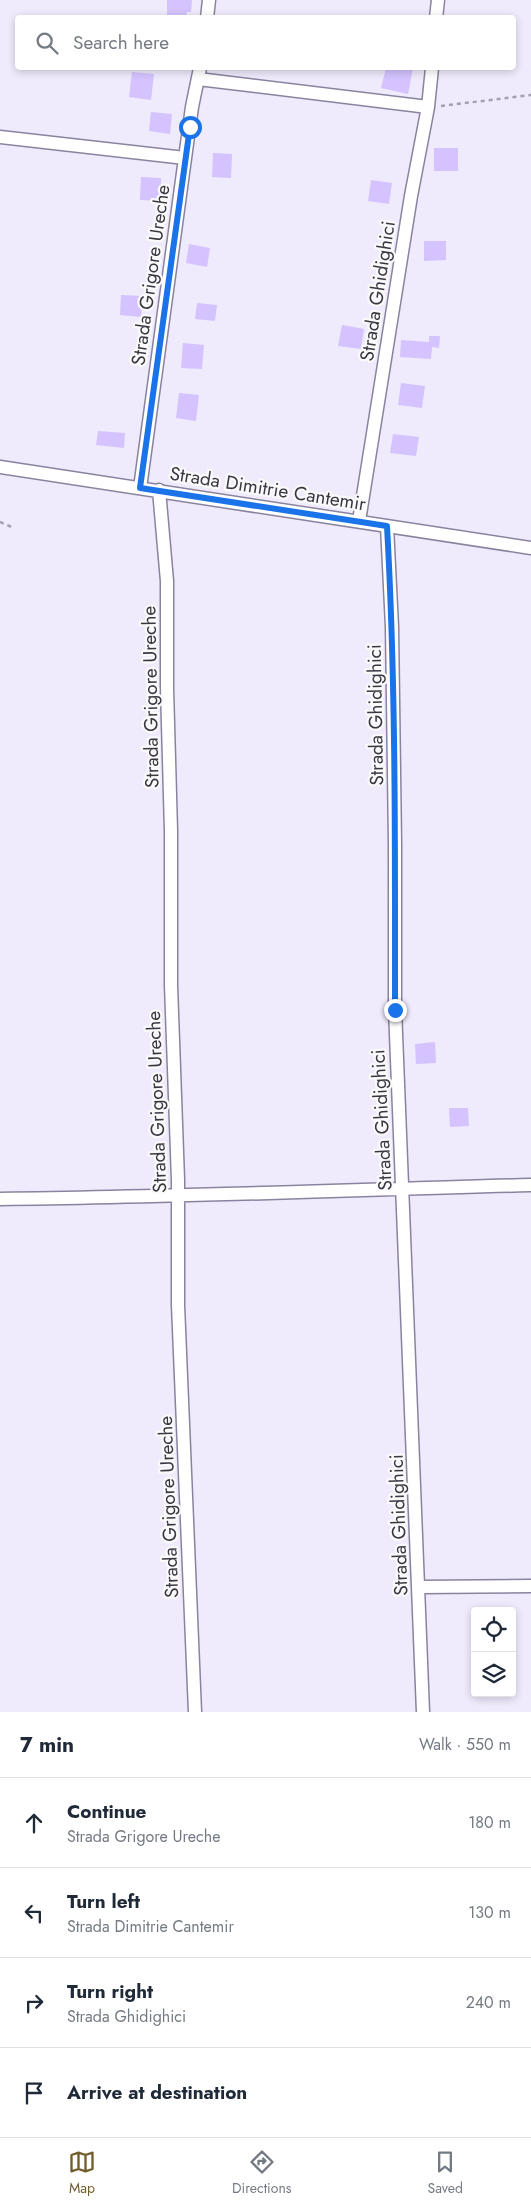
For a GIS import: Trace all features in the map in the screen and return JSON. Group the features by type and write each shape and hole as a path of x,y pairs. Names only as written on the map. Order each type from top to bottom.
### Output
{"street":[{"path":"206,15 209,0"},
{"path":"436,15 438,0"},
{"name":"Strada Ghidighici","path":"359,521 411,196 428,107 432,70"},
{"path":"199,73 428,107"},
{"name":"Strada Grigore Ureche","path":"140,488 185,158 199,73"},
{"path":"0,138 185,158"},
{"name":"Strada Dimitrie Cantemir","path":"0,467 531,548"},
{"name":"Strada Grigore Ureche","path":"159,490 166,581 167,688 172,831 171,985 178,1305 195,1712"},
{"name":"Strada Ghidighici","path":"387,526 392,627 396,844 395,1010 423,1712"},
{"path":"0,1199 177,1197 291,1191 531,1185"},
{"path":"419,1587 531,1586"}],"path":[{"path":"428,107 531,95"},
{"path":"0,522 14,528"}],"building":[{"path":"167,0 192,0 191,12 187,12 186,15 167,15"},
{"path":"386,70 413,70 408,94 381,88"},
{"path":"132,72 154,74 151,100 129,97"},
{"path":"151,112 172,114 170,134 149,131"},
{"path":"434,148 458,148 458,171 434,171"},
{"path":"213,153 232,154 231,178 212,177"},
{"path":"141,177 161,178 160,201 140,200"},
{"path":"371,180 392,183 389,204 368,201"},
{"path":"424,241 446,241 446,260 424,261"},
{"path":"189,244 210,248 207,267 186,263"},
{"path":"121,295 143,296 141,317 120,315"},
{"path":"197,303 217,305 215,321 195,319"},
{"path":"342,325 364,329 361,349 338,346"},
{"path":"429,336 440,336 439,348 432,347 431,359 400,357 401,340 429,342"},
{"path":"183,343 204,345 202,369 181,368"},
{"path":"401,383 425,386 422,408 398,405"},
{"path":"179,393 199,395 196,421 176,418"},
{"path":"98,431 125,433 124,448 96,445"},
{"path":"393,434 419,437 416,456 390,453"},
{"path":"435,1042 436,1063 416,1064 415,1044"},
{"path":"449,1108 468,1108 469,1126 450,1127"}],"route":[{"path":"190,127 140,488 387,526 392,627 396,844 395,1010"}]}
